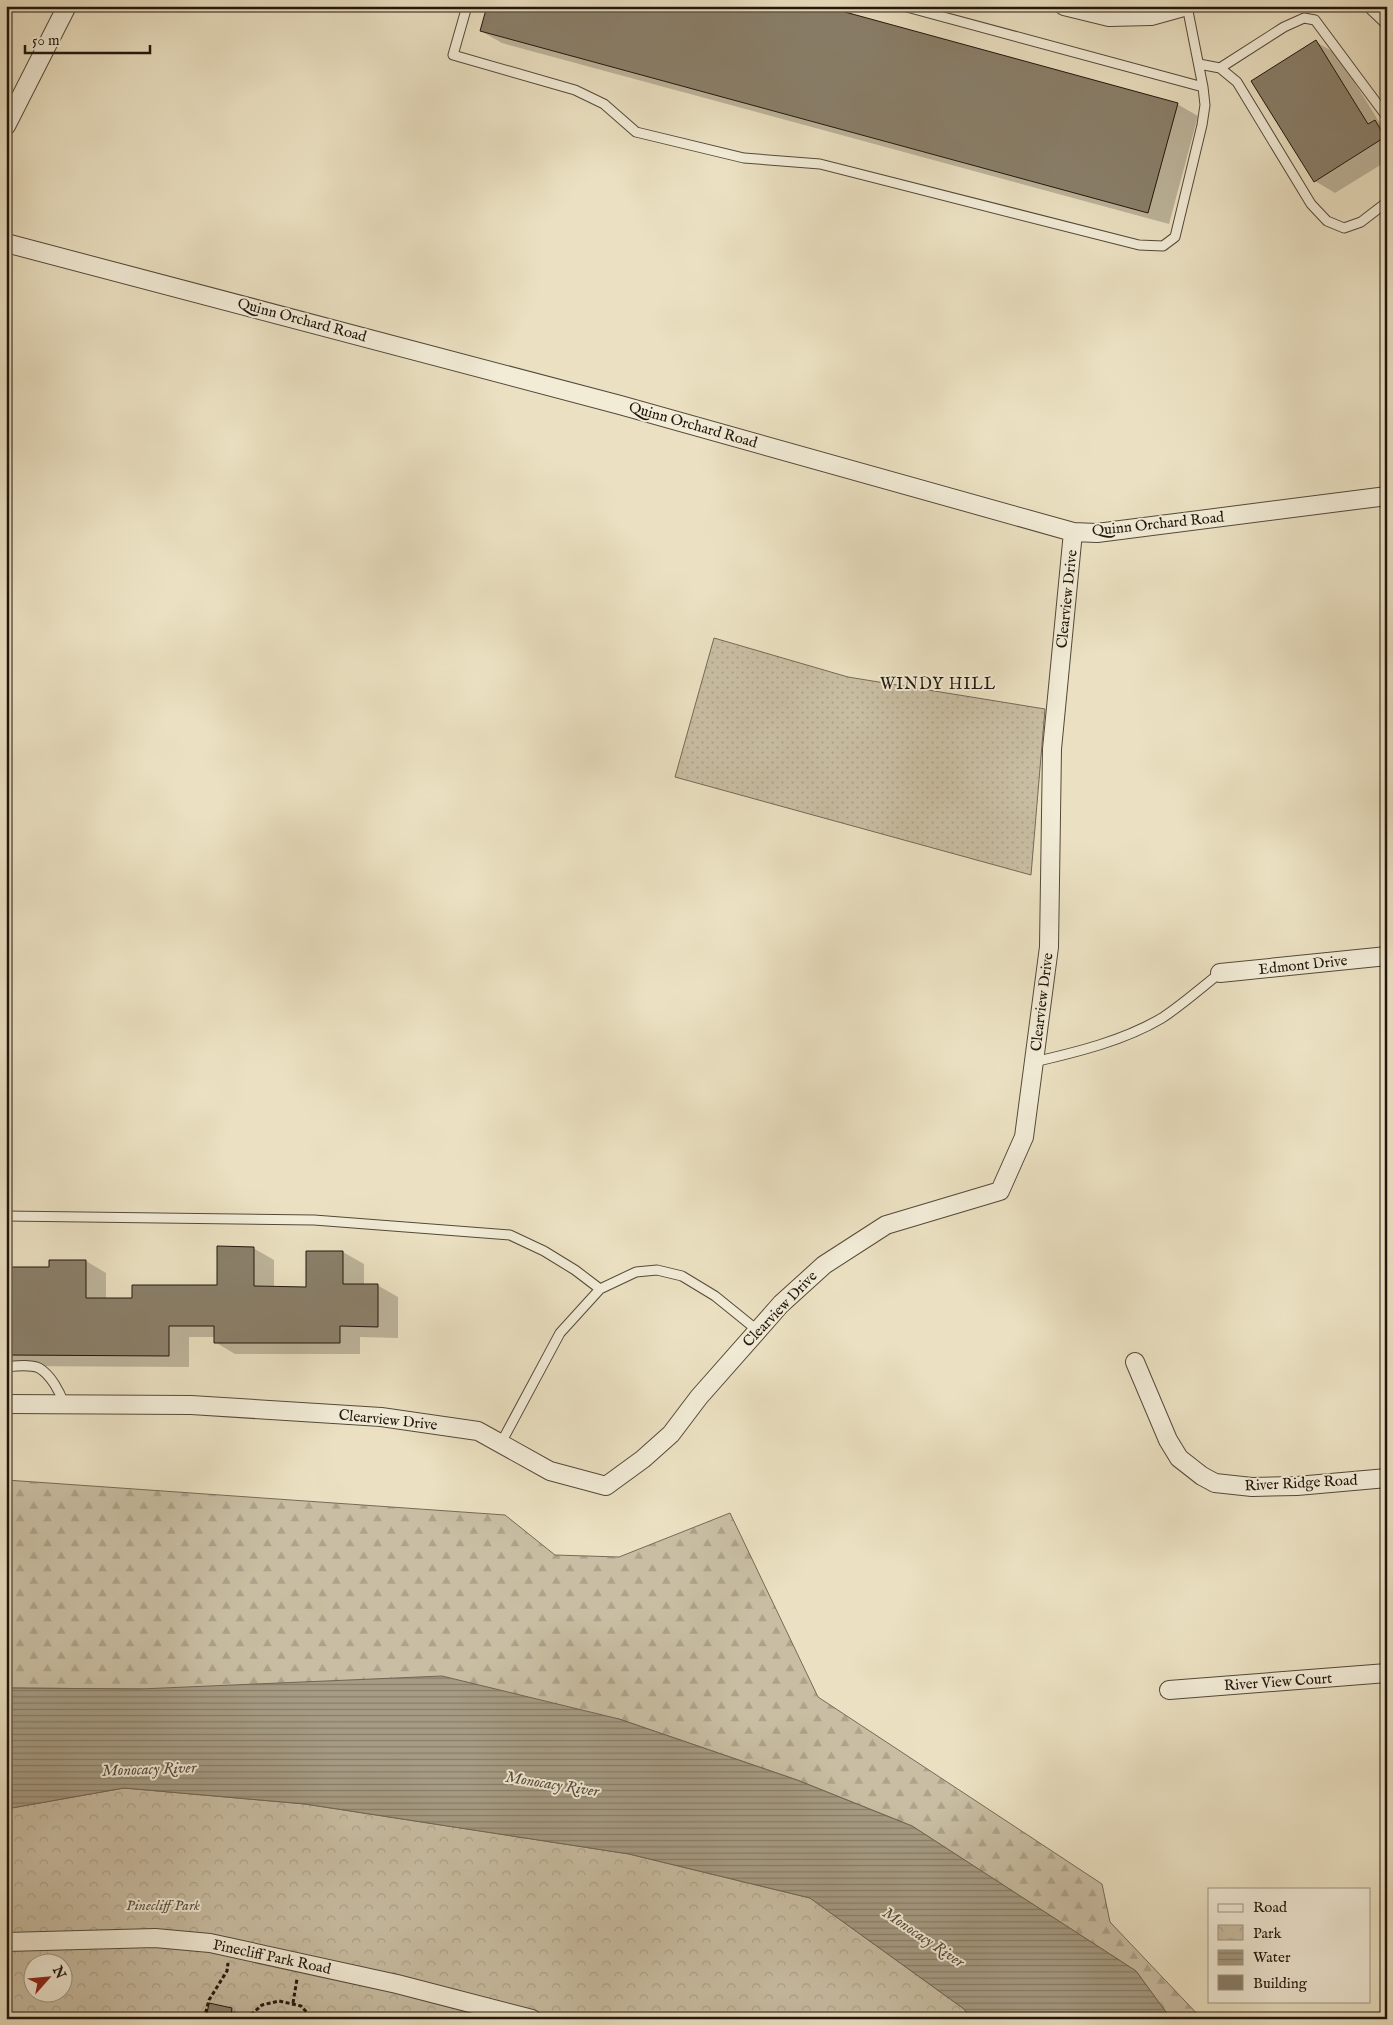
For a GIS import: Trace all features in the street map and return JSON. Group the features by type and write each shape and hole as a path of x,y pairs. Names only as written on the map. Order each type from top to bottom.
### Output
{"street":[{"path":"6,126 66,6"},
{"path":"1064,6 1109,17 1151,16 1187,6"},
{"name":"Quinn Orchard Road","path":"6,243 610,402 1073,532 1097,532 1387,496"},
{"name":"Clearview Drive","path":"6,1404 191,1405 381,1418 478,1430 550,1471 606,1486 643,1459 670,1434 757,1330 781,1304 824,1265 886,1224 1000,1191 1024,1137 1049,947 1052,749 1073,532"},
{"name":"Edmont Drive","path":"1220,973 1387,956"},
{"name":"River Ridge Road","path":"1135,1362 1168,1440 1179,1458 1214,1483 1252,1487 1297,1486 1387,1478"},
{"name":"River View Court","path":"1169,1690 1387,1673"},
{"name":"Pinecliff Park Road","path":"6,1942 155,1938 210,1943 397,1984 532,2019"}],"lane":[{"path":"467,6 453,54 575,90 604,104 636,132 744,158 820,164 1140,245 1163,246 1175,237 1202,125 1205,105 1187,6"},
{"path":"903,6 1203,87"},
{"path":"1367,6 1387,25"},
{"path":"1220,68 1297,21 1304,18 1315,20 1387,118"},
{"path":"1199,64 1220,68 1237,82 1311,204 1327,221 1344,228 1361,222 1387,202"},
{"path":"1034,1062 1071,1054 1133,1033 1163,1018 1220,973"},
{"path":"6,1216 314,1220 510,1235 552,1256 600,1288"},
{"path":"501,1443 560,1333 600,1288 636,1272 657,1270 682,1276 715,1296 757,1330"},
{"path":"6,1367 28,1366 39,1368 50,1378 61,1393 64,1404"}],"path":[{"path":"204,2019 209,2000 227,1971 230,1947"},
{"path":"293,2003 301,1963"},
{"path":"246,2019 262,2005 279,2001 301,2006 313,2019"}],"green space":[{"path":"714,638 848,677 1045,709 1031,875 675,777"},
{"path":"6,1480 505,1515 555,1555 619,1557 730,1513 818,1697 1102,1884 1110,1922 1202,2019 1171,2019 1136,1971 912,1826 797,1780 619,1719 140,1689 6,1688"},
{"name":"Pinecliff Park","path":"124,1788 305,1804 629,1854 810,1898 964,2009 972,2019 6,2019 6,1809"}],"water":[{"name":"Monocacy River","path":"442,1676 619,1719 797,1780 912,1826 1136,1971 1171,2019 972,2019 964,2009 810,1898 629,1854 305,1804 124,1788 6,1809 6,1688 140,1689"}],"building":[{"path":"487,6 823,6 1178,103 1148,213 480,31"},
{"path":"1316,40 1368,124 1375,120 1385,137 1314,182 1251,81"},
{"path":"217,1246 254,1247 254,1286 306,1287 306,1251 343,1251 343,1284 378,1284 378,1327 340,1326 340,1343 214,1343 214,1326 169,1326 169,1356 6,1355 6,1267 49,1267 49,1260 86,1260 86,1298 132,1298 132,1285 217,1285"},
{"path":"209,2003 232,2008 230,2019 206,2019"}],"district":[{"name":"WINDY HILL","path":"938,685"}]}
